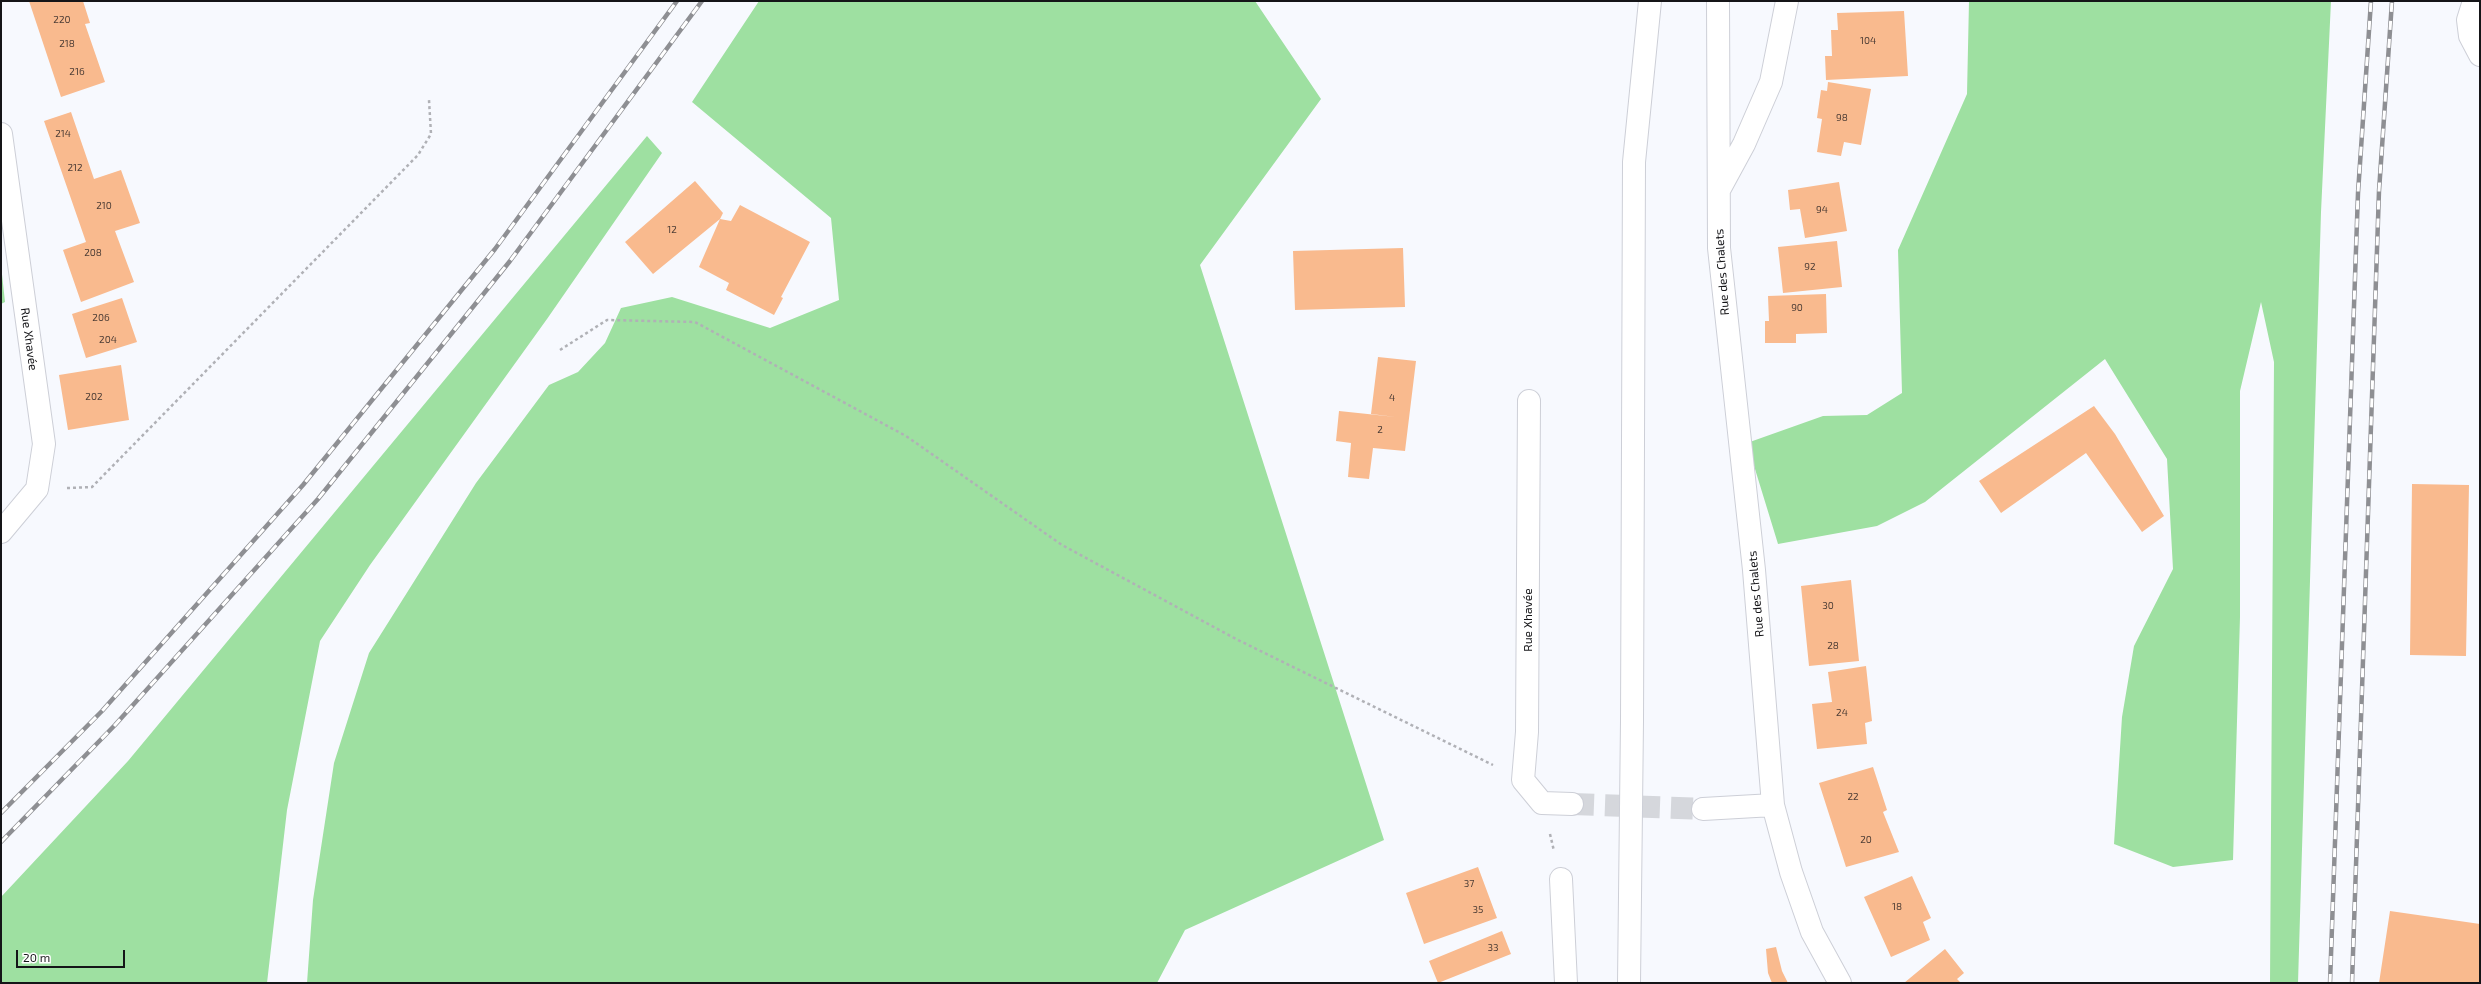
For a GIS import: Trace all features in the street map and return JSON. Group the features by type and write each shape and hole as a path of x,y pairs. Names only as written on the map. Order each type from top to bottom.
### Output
{"street":[{"path":"1629,983 1632,721 1634,162 1650,1"},
{"name":"Rue des Chalets","path":"1718,1 1718,193 1722,287 1754,570 1773,804 1791,872 1812,932 1840,983"},
{"path":"1718,193 1744,144 1771,82 1787,1"},
{"path":"2474,1 2468,20 2470,36 2480,55"},
{"name":"Rue Xhavée","path":"1,134 44,444 37,489"},
{"name":"Rue Xhavée","path":"1523,780 1527,732 1529,401"},
{"path":"1,532 37,489"},
{"path":"1523,780 1542,803 1572,804"},
{"path":"1703,809 1773,804"},
{"path":"1561,879 1566,983"}],"path":[{"path":"37,489 92,487 418,155 430,134 429,100"},
{"path":"560,350 607,320 695,322 906,436 1062,545 1236,639 1449,742 1523,780"},
{"path":"1542,803 1561,879"}],"green space":[{"path":"759,1 1255,1 1321,99 1200,265 1384,840 1185,930 1157,983 307,983 313,900 334,763 369,653 476,483 549,385 578,372 605,343 621,308 672,297 770,328 839,300 831,218 692,102"},
{"path":"1969,1 2331,1 2321,212 2298,983 2270,983 2274,362 2261,302 2240,391 2240,617 2233,860 2173,867 2114,844 2122,717 2134,646 2173,569 2167,459 2105,359 1925,502 1877,526 1778,544 1747,443 1823,416 1867,415 1902,393 1898,250 1967,94"},
{"path":"647,136 662,153 547,319 370,565 320,641 287,810 267,983 1,983 1,897 128,761"},
{"path":"1,265 5,302 1,304"}],"building":[{"path":"29,1 83,1 90,23 85,24 105,82 61,97"},
{"path":"1904,11 1908,76 1826,80 1825,56 1832,56 1831,30 1838,30 1837,13"},
{"path":"1828,82 1871,89 1861,145 1844,142 1841,156 1817,152 1822,119 1817,118 1821,90 1827,91"},
{"path":"71,112 94,179 121,170 140,223 115,231 134,282 81,302 63,250 86,242 44,121"},
{"path":"695,181 723,213 720,219 653,274 625,242"},
{"path":"1839,182 1847,231 1805,238 1800,209 1790,210 1788,190"},
{"path":"740,205 810,242 781,297 783,298 774,315 726,290 729,283 699,267 720,219 731,221"},
{"path":"1837,241 1842,287 1783,293 1778,247"},
{"path":"1403,248 1405,307 1295,310 1293,251"},
{"path":"1826,294 1827,333 1796,334 1796,343 1765,343 1765,321 1769,321 1768,296"},
{"path":"122,298 137,342 86,358 72,314"},
{"path":"1378,357 1416,361 1405,451 1373,448 1369,479 1348,477 1351,443 1336,441 1339,411 1396,417 1371,414"},
{"path":"121,365 129,420 68,430 59,375"},
{"path":"2094,406 2115,434 2164,516 2142,532 2086,453 2001,513 1979,481"},
{"path":"2412,484 2469,485 2466,656 2410,655"},
{"path":"1851,580 1859,661 1809,666 1801,586"},
{"path":"1866,666 1872,721 1865,723 1867,744 1817,749 1812,704 1832,702 1828,672"},
{"path":"1873,767 1887,810 1883,812 1899,852 1846,867 1819,783"},
{"path":"1478,867 1497,918 1424,944 1406,893"},
{"path":"1912,876 1931,918 1923,922 1930,940 1891,957 1864,897"},
{"path":"2390,911 2480,924 2480,983 2379,983"},
{"path":"1502,931 1511,954 1438,983 1429,961"},
{"path":"1776,947 1782,971 1788,983 1772,983 1768,973 1766,949"},
{"path":"1945,949 1964,973 1957,979 1961,983 1904,983"}],"tunnel":[{"path":"1572,804 1703,809"}],"railway":[{"path":"1,813 102,711 303,485 495,249 677,1"},
{"path":"1,842 115,725 318,499 510,261 702,1"},
{"path":"2330,983 2358,193 2371,1"},
{"path":"2352,983 2379,191 2392,1"}]}
